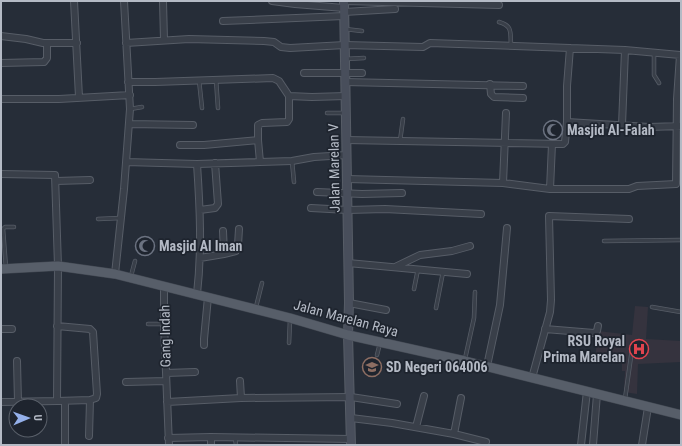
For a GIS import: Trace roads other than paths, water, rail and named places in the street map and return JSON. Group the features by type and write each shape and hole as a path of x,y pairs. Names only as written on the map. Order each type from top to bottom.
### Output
{"main road":[{"name":"Jalan Marelan Raya","path":"3,269 58,266 115,274 256,309 348,335 487,366 681,415"}],"street":[{"path":"74,1 79,97"},
{"path":"115,274 130,109 124,1"},
{"path":"163,1 164,40"},
{"path":"272,1 344,8 395,9"},
{"path":"223,21 344,8 448,2 490,3 499,5"},
{"name":"Jalan Marelan V","path":"344,8 348,210 348,335 351,442"},
{"path":"1,36 47,43 77,43"},
{"path":"126,43 189,39 264,41 274,42 281,47 290,48 345,45 423,47 430,43 625,50 680,55 679,184 637,186 629,189 550,189 503,183 347,179"},
{"path":"1,63 44,62 47,58 47,43"},
{"path":"346,140 562,144 565,142 567,122 567,86 570,48"},
{"path":"622,125 625,50"},
{"path":"304,73 362,73"},
{"path":"128,82 273,78 279,81 289,96 288,121 283,123 260,123 258,128 260,162"},
{"path":"346,82 490,84 523,86"},
{"path":"490,84 491,94 494,97 523,98"},
{"path":"1,99 58,99 130,95"},
{"path":"289,96 346,96"},
{"path":"503,183 506,113"},
{"path":"567,122 649,127 679,126"},
{"path":"129,124 193,125"},
{"path":"180,145 204,145 258,140"},
{"path":"550,189 552,144"},
{"path":"126,162 197,164 292,161 314,157 347,156"},
{"path":"200,210 215,208 218,204 215,163"},
{"path":"197,164 200,210 200,258 197,294"},
{"path":"1,174 55,175 58,266 57,401"},
{"path":"56,181 90,180"},
{"path":"317,192 402,193"},
{"path":"311,208 348,210 385,209 481,214"},
{"path":"532,378 550,312 550,216 629,219"},
{"path":"487,366 500,305 508,234 507,228"},
{"path":"200,258 234,252 238,249 239,229"},
{"path":"223,231 224,254"},
{"path":"395,267 420,255 452,251 470,246"},
{"path":"348,263 468,274"},
{"name":"Gang Indah","path":"164,287 168,445"},
{"path":"204,345 208,297"},
{"path":"349,303 386,310"},
{"path":"48,401 90,400 96,398 97,394 93,332 90,329 57,326"},
{"path":"545,329 594,332 597,331 598,326"},
{"path":"1,329 12,329"},
{"path":"17,361 18,398"},
{"path":"166,373 195,372"},
{"path":"240,381 241,398"},
{"path":"126,382 166,384"},
{"path":"581,445 587,392"},
{"path":"593,445 597,394"},
{"path":"416,427 424,396"},
{"path":"167,402 241,398 350,397 397,404"},
{"path":"454,434 461,398"},
{"path":"89,436 90,400"},
{"path":"65,401 65,445"},
{"path":"642,445 648,406"},
{"path":"351,418 416,427 486,442"},
{"path":"211,437 211,445"},
{"path":"168,438 235,437 351,442"}],"lane":[{"path":"499,22 506,24 510,28 511,47"},
{"path":"345,29 362,30"},
{"path":"654,52 654,76 659,83"},
{"path":"345,58 364,58"},
{"path":"216,79 218,108"},
{"path":"199,80 202,108"},
{"path":"130,109 142,108"},
{"path":"327,113 346,113"},
{"path":"400,141 403,119"},
{"path":"292,161 294,182"},
{"path":"98,219 121,218"},
{"path":"3,269 3,229 5,227 14,227"},
{"path":"604,241 681,240"},
{"path":"131,278 135,261"},
{"path":"414,289 418,269"},
{"path":"436,308 443,272"},
{"path":"256,309 262,283"},
{"path":"465,361 474,318 475,292"},
{"path":"652,307 681,312"},
{"path":"289,343 290,318"},
{"path":"148,324 164,324"},
{"path":"377,355 380,342"},
{"path":"624,401 632,349"},
{"path":"235,437 236,445"}],"place":[{"name":"Masjid Al-Falah","path":"553,130"},
{"name":"Masjid Al Iman","path":"145,246"},
{"name":"RSU Royal Prima Marelan","path":"639,349"},
{"name":"SD Negeri 064006","path":"372,367"}]}
